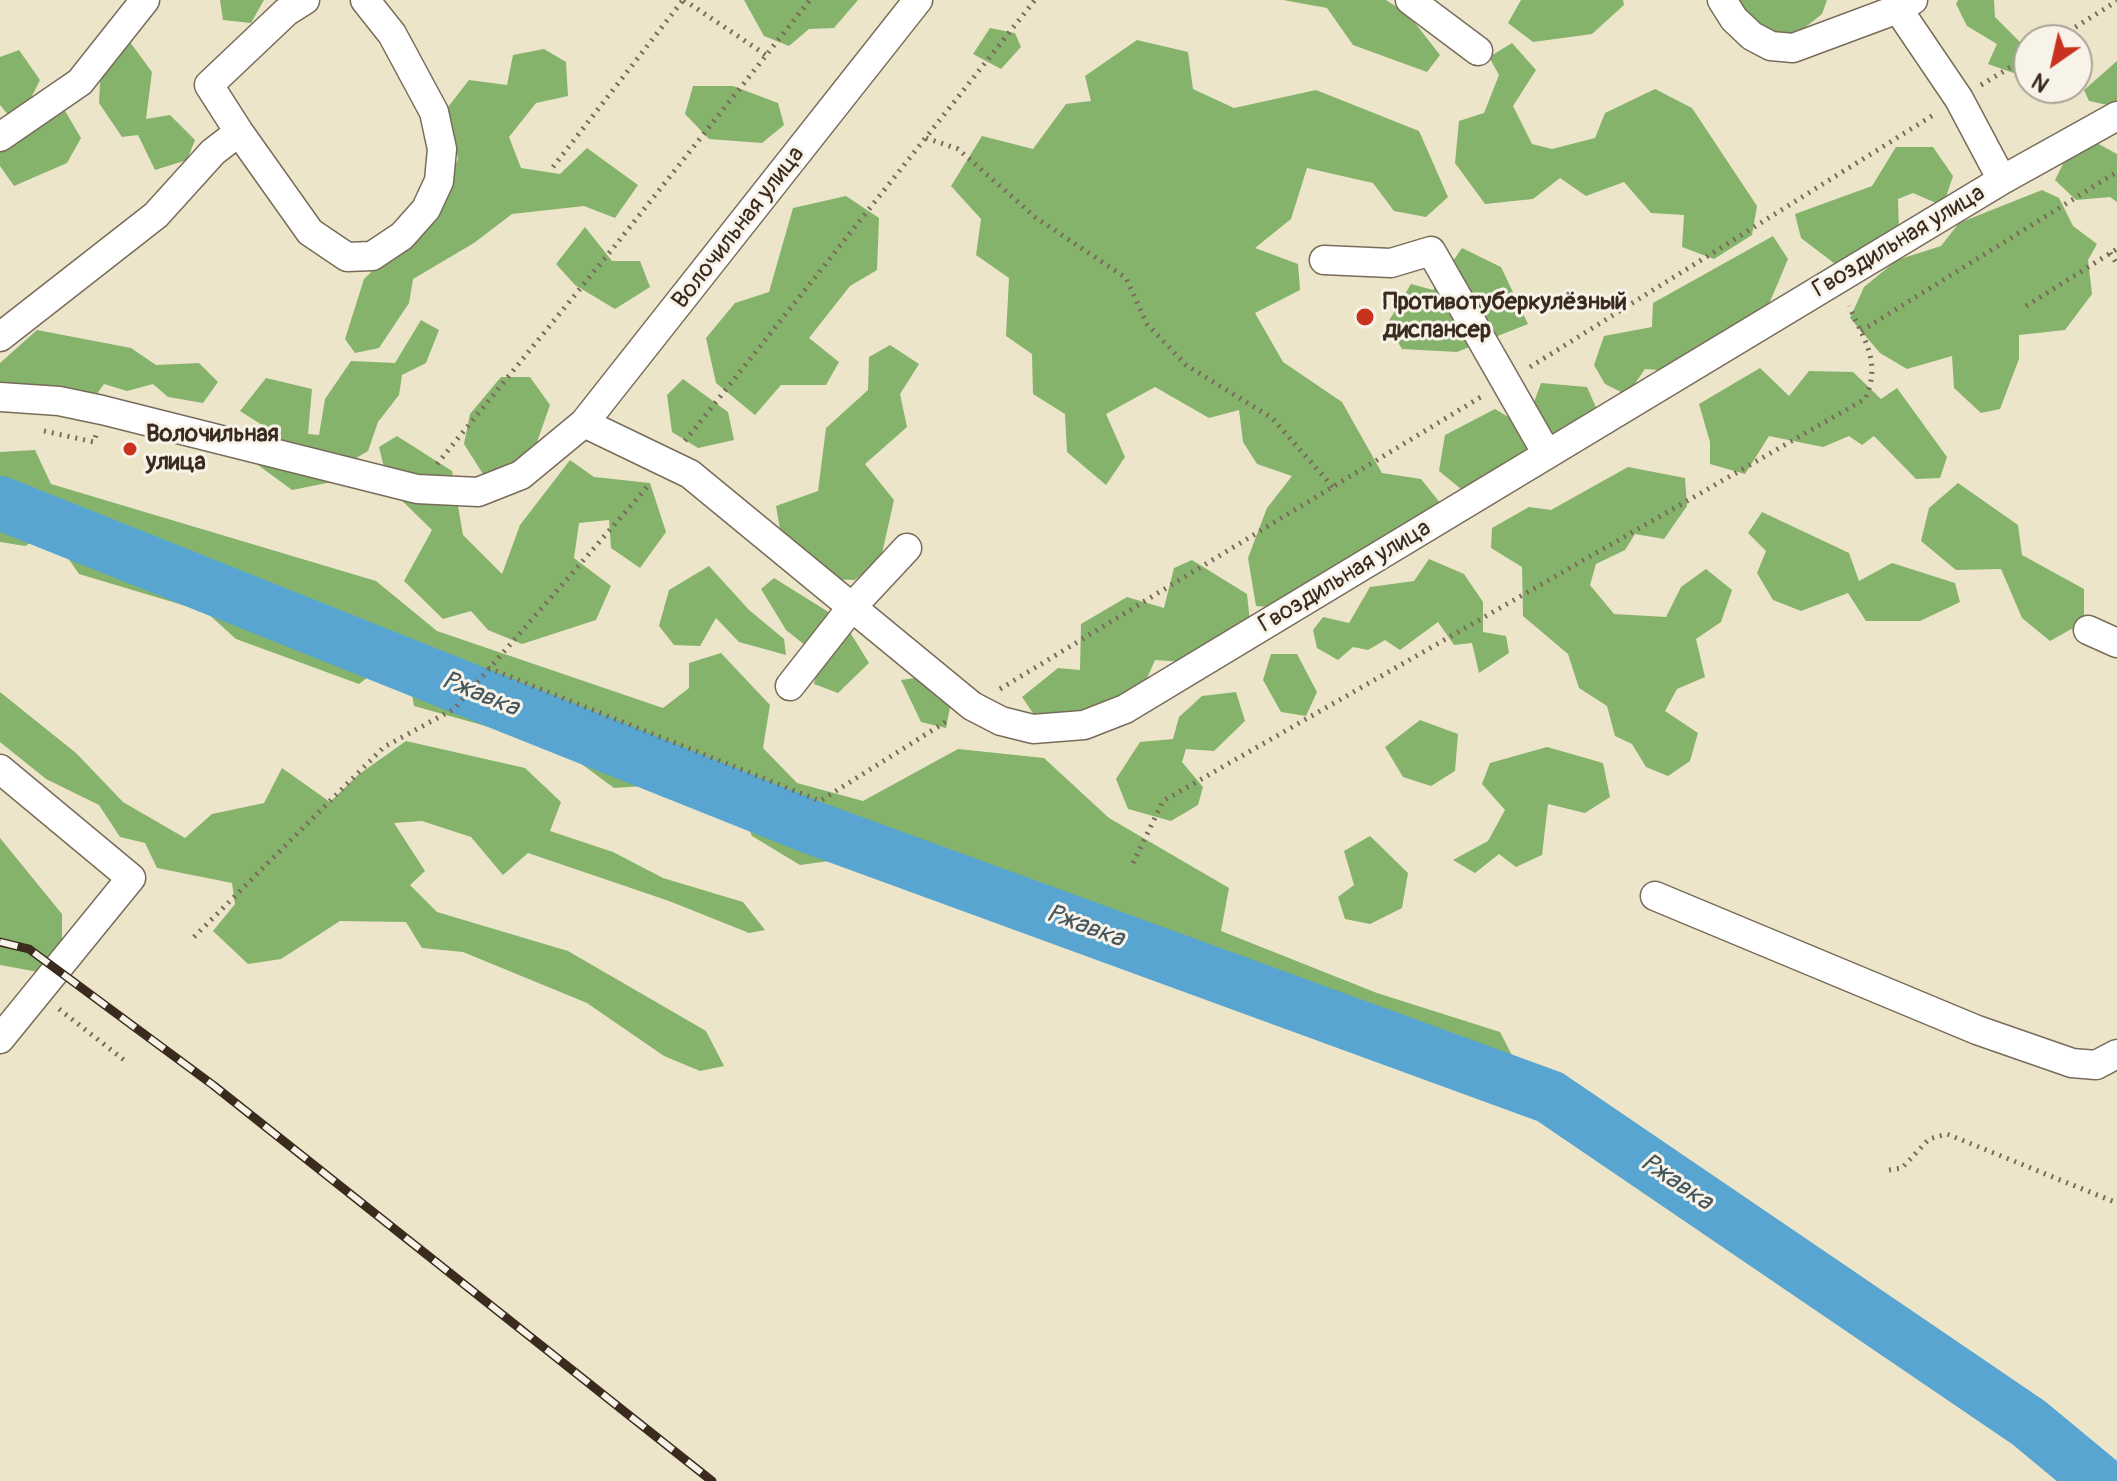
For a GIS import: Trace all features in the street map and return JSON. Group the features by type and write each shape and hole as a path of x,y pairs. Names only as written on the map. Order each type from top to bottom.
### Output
{"street":[{"path":"0,137 80,82 145,0"},
{"path":"305,0 286,12 209,85 310,232 347,257 372,256 402,236 426,209 439,181 442,149 434,112 392,34 365,0"},
{"name":"Волочильная улица","path":"0,397 73,404 417,489 478,492 521,475 584,423 918,0"},
{"path":"1410,0 1478,51"},
{"path":"1722,0 1734,19 1752,36 1771,46 1793,48 1905,5 2002,180"},
{"name":"Гвоздильная улица","path":"584,423 690,474 972,706 1001,721 1033,729 1084,725 1125,709 2002,180 2117,116"},
{"path":"0,337 156,215 213,152 239,132"},
{"path":"1324,260 1391,263 1431,251 1547,454"},
{"path":"790,686 852,607 907,548"},
{"path":"2088,630 2117,643"},
{"path":"0,769 131,878 0,1039"},
{"path":"1655,896 1977,1030 2072,1063 2096,1065 2117,1054"}],"path":[{"path":"553,167 683,0 766,55"},
{"path":"436,464 614,247 810,0"},
{"path":"194,937 384,747 454,709 668,463 1035,0"},
{"path":"2080,24 2117,1"},
{"path":"488,668 820,801 1507,381 2013,66"},
{"path":"926,138 958,149 1035,217 1126,278 1147,324 1186,365 1272,418 1333,487"},
{"path":"1861,331 2117,172"},
{"path":"2026,306 2117,249"},
{"path":"2110,253 2117,264"},
{"path":"1133,863 1163,801 1865,399 1872,385 1874,366 1837,279"},
{"path":"38,992 124,1060"},
{"path":"1889,1170 1902,1168 1929,1139 1947,1134 2117,1203"}],"green space":[{"path":"220,0 264,0 251,23 223,20"},
{"path":"744,0 858,0 834,28 809,29 789,46 764,36"},
{"path":"1283,0 1386,0 1408,14 1440,55 1427,72 1353,45 1327,8"},
{"path":"1521,0 1623,0 1624,5 1592,34 1533,42 1508,23"},
{"path":"1734,0 1827,0 1822,14 1789,40 1749,25"},
{"path":"1958,0 1994,0 1995,17 2013,35 2013,73 1988,64 1997,44 1967,26 1956,4"},
{"path":"990,28 1015,33 1021,47 1001,69 973,54"},
{"path":"127,38 152,72 146,119 170,115 195,140 187,160 155,170 138,135 122,137 99,103 101,61"},
{"path":"1137,40 1188,52 1193,89 1234,108 1316,90 1419,131 1448,197 1426,217 1394,211 1373,183 1307,168 1291,219 1255,248 1298,264 1300,290 1255,313 1283,362 1342,402 1382,473 1421,479 1445,509 1279,608 1256,606 1248,558 1267,508 1292,476 1257,464 1243,442 1239,410 1209,418 1155,387 1106,414 1125,457 1106,485 1067,452 1065,414 1033,394 1032,354 1006,336 1009,278 976,255 981,219 951,186 982,136 1033,149 1066,104 1091,101 1085,76"},
{"path":"1512,43 1536,70 1513,106 1532,144 1552,149 1595,138 1605,113 1655,89 1692,108 1757,206 1752,235 1714,259 1682,247 1684,215 1651,213 1624,182 1586,196 1560,178 1533,199 1485,204 1455,163 1459,121 1484,113 1499,75 1489,57"},
{"path":"544,49 566,62 568,96 536,103 509,137 521,168 560,174 587,148 638,185 615,218 584,206 512,214 474,243 413,279 409,303 379,348 355,353 345,339 364,279 434,213 458,159 448,107 469,80 507,85 513,55"},
{"path":"19,50 40,80 26,108 64,109 81,138 67,163 14,186 0,166 0,144 19,128 0,105 0,57"},
{"path":"2117,61 2117,107 2093,102 2093,82"},
{"path":"693,86 733,86 778,103 784,125 762,143 709,139 685,114"},
{"path":"2093,141 2117,154 2117,202 2110,197 2076,200 2055,180 2071,148"},
{"path":"1896,147 1933,147 1953,176 1943,206 1913,193 1898,199 1899,232 1843,270 1801,238 1795,214 1872,186"},
{"path":"2042,190 2059,198 2073,226 2097,244 2088,260 2092,294 2065,330 2019,335 2019,359 2000,409 1981,413 1954,388 1952,356 1907,369 1880,353 1850,318 1864,287 1897,260 1941,246 1959,223"},
{"path":"846,196 879,218 877,270 850,286 809,338 839,362 826,385 781,385 755,415 716,383 706,338 735,303 769,292 793,208"},
{"path":"585,227 612,261 640,261 650,287 615,309 575,285 556,264"},
{"path":"1773,236 1788,259 1764,316 1672,371 1645,369 1627,395 1605,384 1594,365 1604,336 1652,327 1653,303"},
{"path":"1462,248 1501,267 1528,324 1457,352 1402,349 1387,324 1411,284 1433,290"},
{"path":"421,320 439,330 426,363 402,375 399,395 378,422 368,451 346,464 337,481 292,490 258,465 270,430 240,411 266,378 312,389 308,434 319,435 325,399 351,361 395,363"},
{"path":"37,330 131,348 156,365 199,363 218,382 203,403 168,397 153,384 127,391 104,384 79,419 4,405 0,363"},
{"path":"890,345 919,364 900,394 907,427 865,464 894,500 881,558 855,580 828,579 782,541 776,506 818,491 826,428 868,390 869,357"},
{"path":"1760,368 1789,396 1809,371 1853,372 1881,399 1897,388 1947,457 1940,478 1916,479 1874,436 1862,445 1849,436 1823,447 1769,436 1745,474 1710,464 1710,442 1699,404"},
{"path":"501,377 530,377 550,405 531,459 488,482 464,444 470,414"},
{"path":"683,379 728,412 734,440 698,448 672,432 667,395"},
{"path":"1541,383 1587,387 1598,412 1478,503 1439,471 1445,435 1495,409 1525,427"},
{"path":"397,436 452,471 463,535 502,574 520,525 570,460 594,477 650,483 666,532 640,568 611,548 609,520 579,523 574,558 611,586 596,620 522,644 488,630 471,611 443,619 404,581 432,530 389,488 379,447"},
{"path":"35,450 51,484 376,581 437,631 663,708 689,688 689,663 721,653 770,705 763,748 797,783 863,801 958,749 1044,758 1109,818 1229,888 1221,931 1377,993 1500,1032 1519,1069 1502,1084 1354,1033 1104,939 1069,914 1005,905 874,855 800,865 752,836 739,809 687,783 614,788 557,746 414,706 408,672 386,663 359,684 236,639 206,612 79,574 50,532 25,546 0,542 0,452"},
{"path":"1628,467 1685,478 1687,506 1664,539 1635,534 1625,550 1596,564 1590,585 1614,614 1666,617 1681,587 1706,569 1732,590 1721,622 1696,639 1705,677 1677,689 1665,711 1698,733 1690,761 1668,776 1646,767 1632,744 1615,736 1607,706 1579,688 1568,654 1523,616 1522,567 1491,548 1492,528 1529,507 1551,510"},
{"path":"1958,483 2018,525 2022,555 2084,589 2084,622 2050,641 2022,618 2001,569 1956,570 1921,541 1929,508"},
{"path":"1762,512 1849,553 1859,581 1892,563 1955,583 1960,602 1920,621 1866,621 1848,593 1801,611 1773,600 1757,573 1766,551 1748,533"},
{"path":"1429,559 1464,574 1483,602 1483,632 1506,636 1509,653 1479,673 1472,643 1454,645 1438,622 1400,650 1385,640 1368,650 1353,647 1338,660 1317,648 1313,630 1323,617 1349,623 1370,587 1414,581"},
{"path":"1192,560 1247,594 1250,622 1214,664 1155,660 1134,708 1037,719 1022,697 1058,668 1080,670 1081,624 1127,597 1164,608 1174,568"},
{"path":"709,566 749,610 784,639 786,655 739,642 716,618 700,646 674,645 659,626 669,590"},
{"path":"774,578 843,621 869,663 838,693 814,684 820,657 786,630 761,589"},
{"path":"1271,654 1297,654 1317,692 1306,716 1281,712 1263,680"},
{"path":"921,677 951,702 946,728 921,722 901,680"},
{"path":"0,692 76,753 123,802 185,838 212,814 264,803 282,768 330,802 358,775 406,741 525,768 561,802 550,831 613,852 663,878 743,902 765,930 749,933 669,901 528,853 503,875 471,837 422,821 394,823 425,871 410,885 437,912 568,951 706,1031 724,1066 700,1071 664,1056 587,1003 463,952 422,948 406,922 340,921 281,959 248,964 213,931 235,904 232,883 157,868 145,843 120,837 99,805 46,779 0,742"},
{"path":"1236,692 1245,721 1214,751 1186,749 1182,762 1203,787 1198,805 1171,821 1128,809 1116,779 1140,742 1173,739 1179,717 1202,696"},
{"path":"1420,720 1458,734 1455,771 1431,786 1403,777 1385,747"},
{"path":"1547,747 1603,763 1610,797 1585,813 1548,804 1542,855 1516,867 1499,854 1475,873 1453,860 1488,841 1505,810 1482,784 1490,763"},
{"path":"1370,836 1408,873 1402,908 1370,924 1345,919 1338,897 1354,885 1344,851"},
{"path":"0,838 62,914 62,953 44,973 0,965"}],"waterway":[{"name":"Ржавка","path":"0,503 811,827 1550,1097 2029,1423 2099,1481"}],"railway":[{"path":"0,942 29,949 213,1085 712,1481"}],"place":[{"name":"Противотуберкулёзный диспансер","path":"1365,317"},
{"name":"Волочильная улица","path":"130,449"}]}
